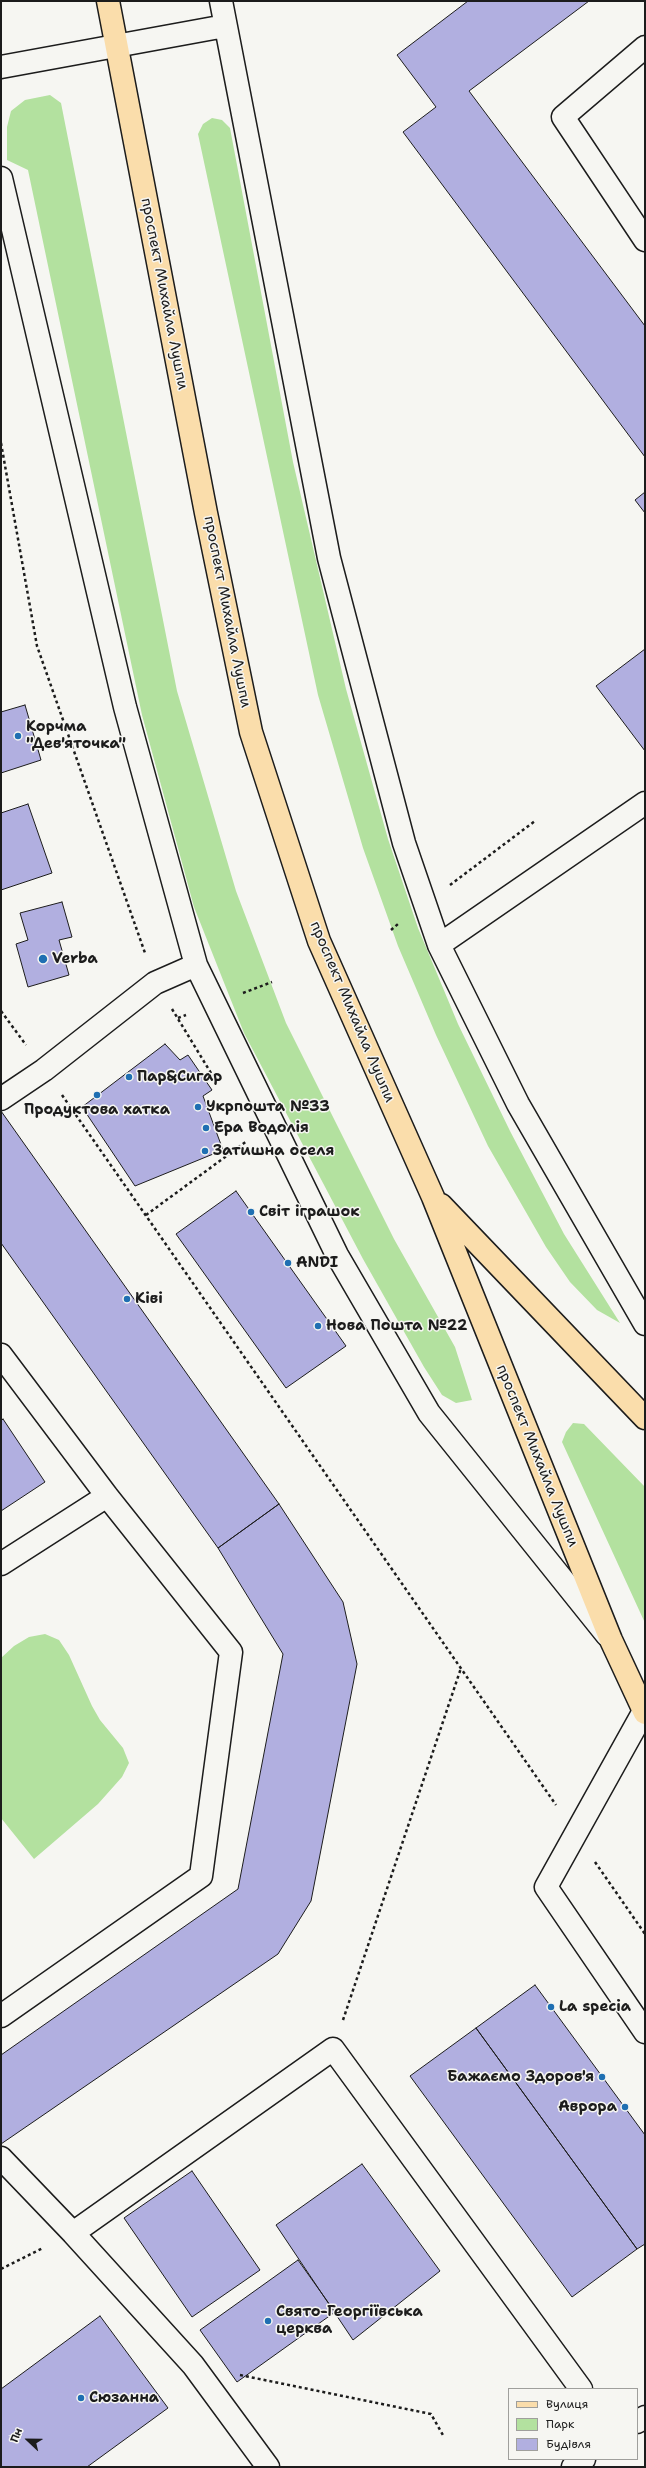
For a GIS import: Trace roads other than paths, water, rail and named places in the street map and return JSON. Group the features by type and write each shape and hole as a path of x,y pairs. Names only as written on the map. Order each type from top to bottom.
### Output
{"main road":[{"name":"проспект Михайла Лушпи","path":"108,1 251,732 319,941 433,1197 610,1640 644,1712"},
{"name":"проспект Михайла Лушпи","path":"433,1197 645,1418"}],"street":[{"path":"221,1 328,558 404,842 424,906 439,945 518,1104 645,1324"},
{"path":"1,67 225,26"},
{"path":"645,47 563,117 645,240"},
{"path":"1,178 125,708 196,965 338,1255 429,1413 610,1640"},
{"path":"439,945 645,803"},
{"path":"1,1099 44,1070 155,983 196,965"},
{"path":"1,1355 107,1496 231,1652 200,1876 2,2012"},
{"path":"1,1564 107,1496"},
{"path":"644,1712 546,1886 645,2032"},
{"path":"73,2233 333,2049 580,2388"},
{"path":"1,2158 73,2233 193,2365 268,2467"},
{"path":"573,2467 583,2460"}],"place":[{"name":"Корчма \"Дев'яточка\"","path":"18,736"},
{"name":"Verba","path":"43,959"},
{"name":"Пар&Сигар","path":"129,1077"},
{"name":"Продуктова хатка","path":"97,1095"},
{"name":"Укрпошта №33","path":"198,1107"},
{"name":"Ера Водолія","path":"206,1128"},
{"name":"Затишна оселя","path":"205,1151"},
{"name":"Світ іграшок","path":"251,1212"},
{"name":"ANDI","path":"288,1263"},
{"name":"Ківі","path":"127,1299"},
{"name":"Нова Пошта №22","path":"318,1326"},
{"name":"La specia","path":"551,2007"},
{"name":"Бажаємо Здоров'я","path":"602,2077"},
{"name":"Аврора","path":"625,2107"},
{"name":"Свято-Георгіївська церква","path":"268,2321"},
{"name":"Сюзанна","path":"81,2398"}]}
